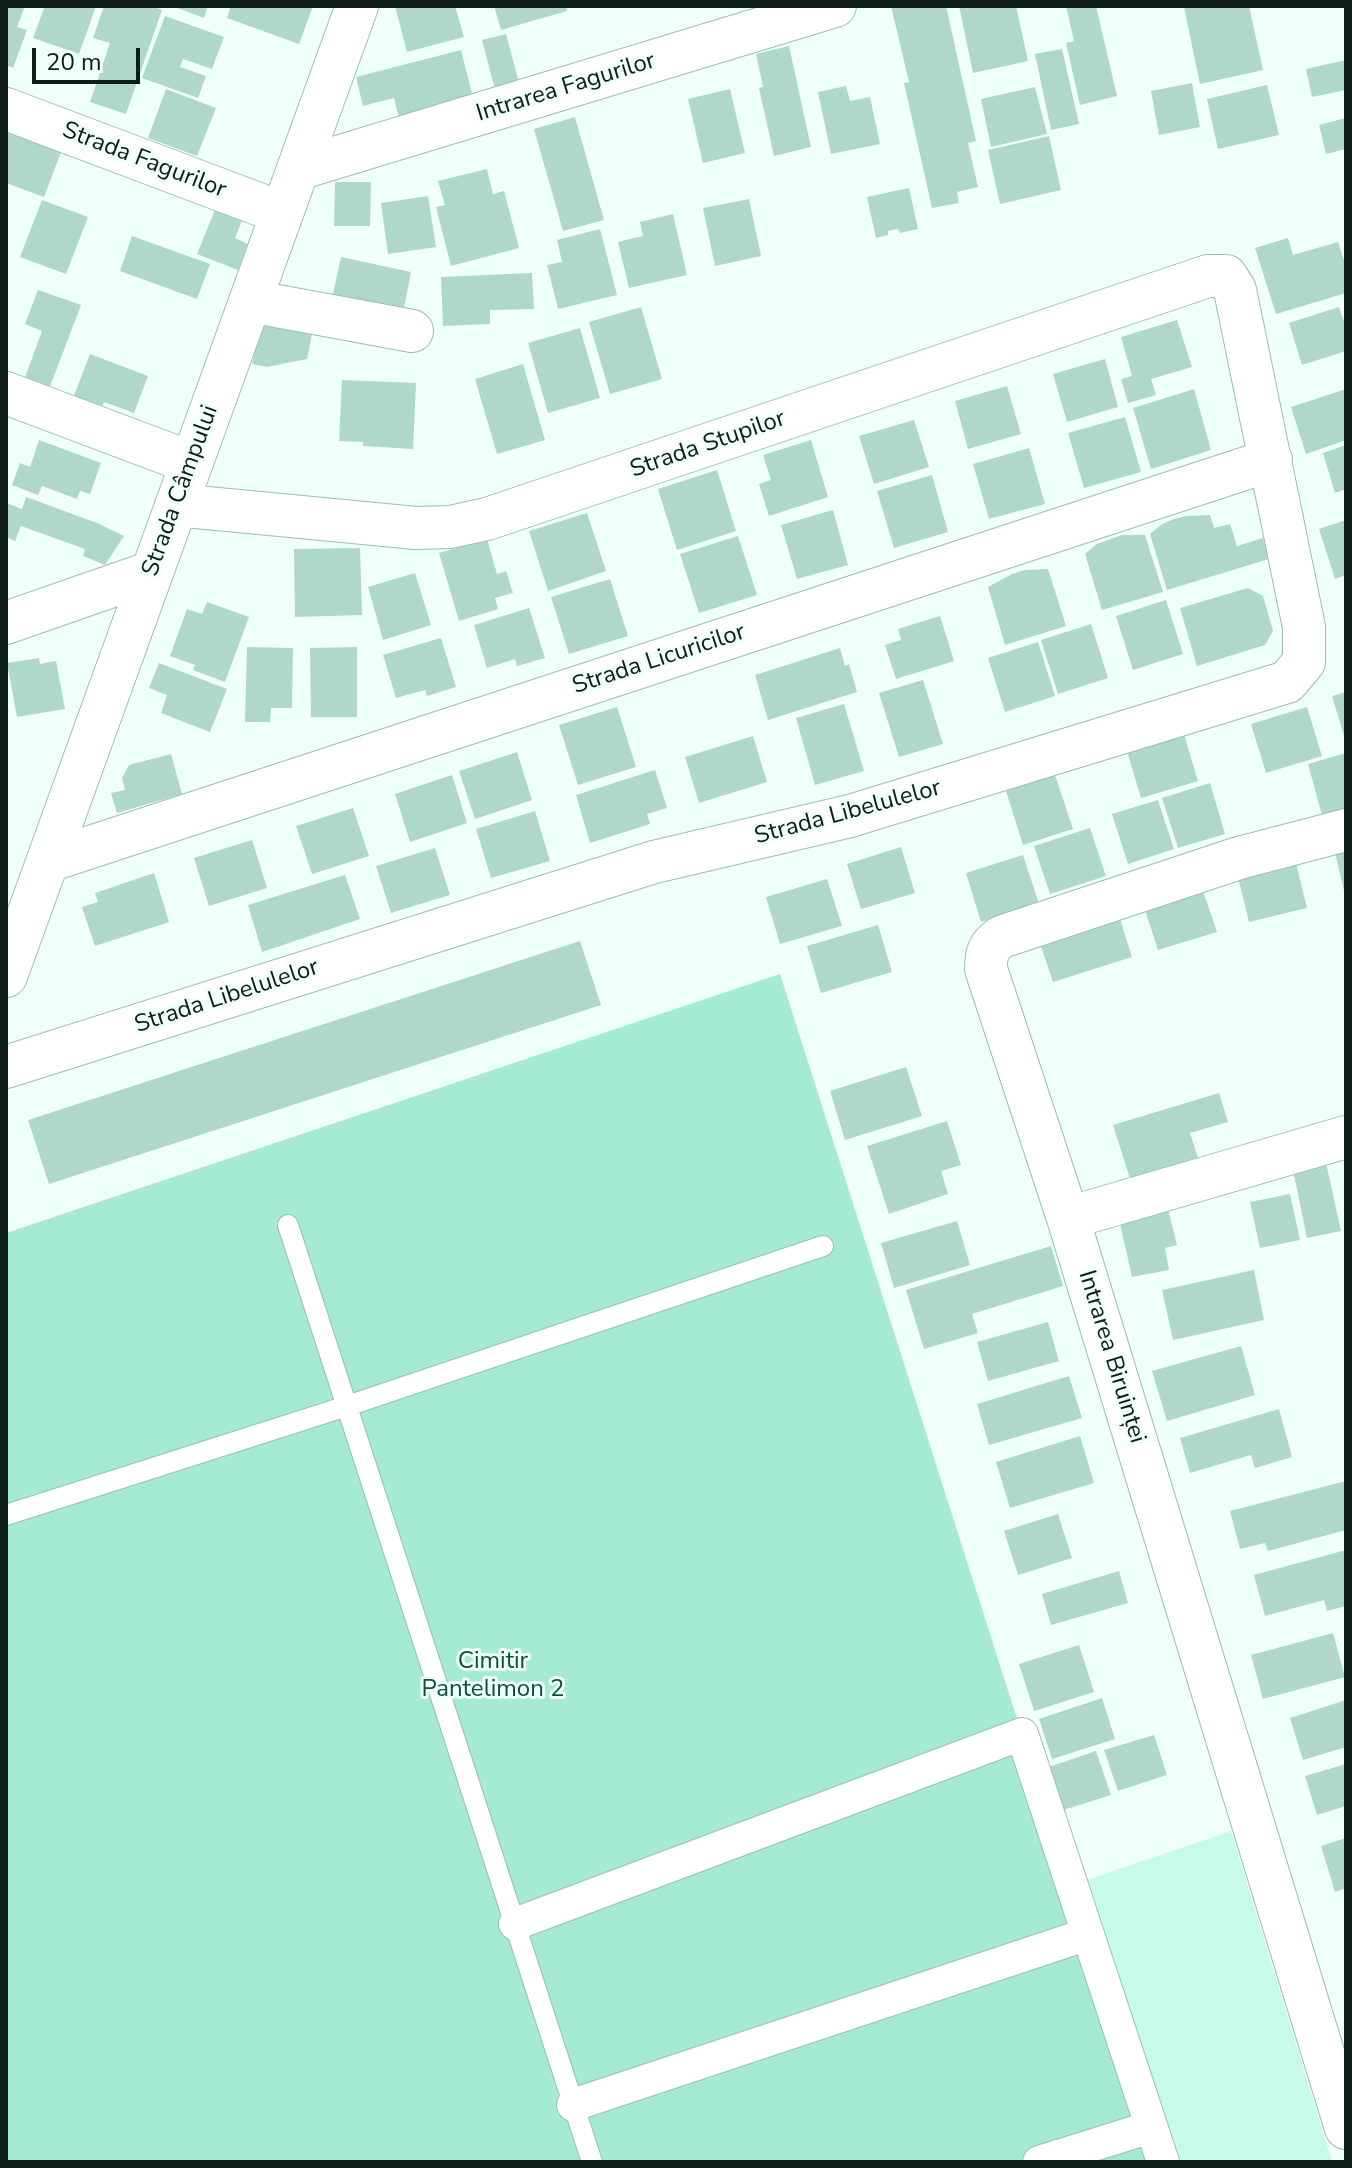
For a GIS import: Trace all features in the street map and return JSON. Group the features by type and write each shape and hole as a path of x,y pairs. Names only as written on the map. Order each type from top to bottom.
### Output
{"street":[{"name":"Strada Câmpului","path":"6,976 357,6"},
{"name":"Intrarea Fagurilor","path":"298,169 835,6"},
{"name":"Strada Fagurilor","path":"6,109 282,213"},
{"name":"Strada Stupilor","path":"176,505 416,528 450,527 487,519 1208,276 1226,276"},
{"name":"Strada Libelulelor","path":"6,1067 654,862 850,816 1287,682 1304,662 1304,627 1235,290 1226,276"},
{"path":"250,301 412,331"},
{"path":"6,393 192,463"},
{"name":"Strada Licuricilor","path":"48,861 1271,460"},
{"path":"6,623 152,572"},
{"name":"Intrarea Biruinței","path":"1346,830 1239,858 1001,937 991,944 986,954 986,969 1068,1218 1346,2128"},
{"path":"1068,1218 1346,1137"},
{"path":"515,1924 1022,1734 1163,2162"},
{"path":"573,2105 1088,1934"},
{"path":"1039,2162 1151,2127"}],"lane":[{"path":"288,1225 592,2162"},
{"path":"6,1515 347,1406 823,1246"}],"shaded area":[{"path":"1231,1831 1332,2162 1173,2162 1084,1881"}],"green space":[{"name":"Cimitir Pantelimon 2","path":"780,974 1158,2162 6,2162 6,1233"}],"building":[{"path":"6,6 25,6 17,27 27,30 13,68 6,65"},
{"path":"45,6 96,6 79,54 33,38"},
{"path":"104,6 151,6 162,10 126,114 90,102 110,43 93,38"},
{"path":"172,6 208,6 204,18"},
{"path":"231,6 313,6 299,44 227,18"},
{"path":"395,6 455,6 464,37 407,52"},
{"path":"494,6 566,6 567,11 501,30"},
{"path":"891,6 946,6 976,141 968,143 978,187 957,192 959,203 932,208 904,83 909,82"},
{"path":"959,6 1016,6 1028,61 973,73"},
{"path":"1066,6 1096,6 1117,96 1080,105 1066,43 1074,41"},
{"path":"1249,6 1263,70 1200,84 1184,7"},
{"path":"165,16 224,37 212,69 183,59 180,67 206,76 198,98 142,78"},
{"path":"506,34 522,94 498,101 482,40"},
{"path":"789,46 811,147 774,156 759,88 763,87 756,54"},
{"path":"1062,49 1079,124 1051,130 1035,54"},
{"path":"461,50 476,109 399,118 394,98 363,106 356,77"},
{"path":"1346,60 1346,90 1312,97 1306,69"},
{"path":"1192,83 1200,127 1159,135 1151,91"},
{"path":"1267,85 1279,135 1218,149 1207,99"},
{"path":"846,86 850,101 870,97 880,144 831,154 818,92"},
{"path":"1035,87 1047,134 991,147 981,99"},
{"path":"166,89 216,108 197,156 148,138"},
{"path":"730,89 745,153 703,163 688,99"},
{"path":"575,117 604,220 563,231 534,129"},
{"path":"1346,118 1346,149 1326,154 1319,125"},
{"path":"6,126 63,147 44,197 6,183"},
{"path":"1049,136 1061,190 1000,204 988,150"},
{"path":"487,169 493,194 504,191 519,248 451,266 436,207 445,205 438,181"},
{"path":"335,182 371,182 370,226 334,226"},
{"path":"909,188 918,229 900,233 898,229 888,231 888,235 876,238 867,197"},
{"path":"428,196 436,247 388,254 381,203"},
{"path":"749,199 761,256 715,266 703,208"},
{"path":"42,200 88,217 66,274 20,257"},
{"path":"217,205 244,216 235,238 248,244 238,270 197,254"},
{"path":"673,214 687,275 629,288 618,242 643,236 640,222"},
{"path":"600,229 617,295 558,309 547,265 562,262 557,240"},
{"path":"132,236 210,264 197,299 120,271"},
{"path":"1288,238 1293,255 1338,242 1346,266 1346,293 1276,314 1255,248"},
{"path":"341,257 411,272 402,318 331,303"},
{"path":"532,273 534,309 490,310 490,324 443,326 441,277"},
{"path":"38,290 81,305 49,389 24,380 42,331 25,324"},
{"path":"641,307 662,379 610,394 589,322"},
{"path":"1339,307 1346,328 1346,351 1302,365 1289,323"},
{"path":"263,314 314,324 307,359 267,367 252,364"},
{"path":"1177,320 1192,367 1151,379 1156,395 1128,403 1121,379 1132,376 1121,337"},
{"path":"580,328 600,398 548,413 528,343"},
{"path":"90,354 148,376 134,413 104,402 101,409 73,398"},
{"path":"1105,359 1118,407 1067,422 1053,374"},
{"path":"523,364 545,440 497,454 475,379"},
{"path":"342,380 416,383 413,449 339,441"},
{"path":"1007,386 1021,434 968,449 955,401"},
{"path":"1194,389 1211,450 1151,469 1133,408"},
{"path":"1346,389 1346,440 1306,454 1291,407"},
{"path":"1125,417 1141,472 1084,488 1068,433"},
{"path":"914,420 929,467 874,484 859,436"},
{"path":"39,440 101,463 90,494 80,491 77,499 42,486 38,495 12,485 20,463 30,467"},
{"path":"811,440 828,497 769,516 759,484 771,480 763,455"},
{"path":"1346,445 1346,489 1335,493 1323,453"},
{"path":"1029,448 1045,504 989,519 973,464"},
{"path":"717,470 736,531 677,550 658,489"},
{"path":"932,475 948,532 894,548 877,491"},
{"path":"26,497 124,536 105,565 83,556 85,549 21,526 15,541 6,537 6,503 22,509"},
{"path":"833,510 848,565 797,579 781,525"},
{"path":"587,513 606,571 548,591 529,531"},
{"path":"1210,515 1214,528 1230,524 1237,546 1263,538 1269,559 1167,590 1150,534 1174,519"},
{"path":"1346,520 1346,575 1335,579 1319,529"},
{"path":"1122,535 1145,535 1163,592 1102,610 1085,554 1097,544"},
{"path":"738,536 757,595 699,613 680,554"},
{"path":"487,539 497,574 506,571 513,593 495,598 498,609 459,621 439,553"},
{"path":"360,548 362,615 295,617 294,549"},
{"path":"1048,569 1066,626 1005,645 988,587 1025,570"},
{"path":"415,573 431,625 383,640 368,587"},
{"path":"610,579 628,636 569,654 551,597"},
{"path":"1248,588 1263,596 1273,631 1265,645 1197,666 1180,608"},
{"path":"1166,600 1183,654 1133,670 1116,616"},
{"path":"207,602 249,617 225,682 193,670 195,665 170,656 187,609 202,614"},
{"path":"529,608 545,658 517,666 515,659 487,668 474,625"},
{"path":"940,616 954,661 896,679 885,645 901,640 898,629"},
{"path":"1091,624 1108,678 1058,694 1041,640"},
{"path":"441,638 456,687 427,696 425,690 396,698 383,655"},
{"path":"1038,642 1055,696 1005,712 988,658"},
{"path":"247,647 293,648 292,708 271,708 270,722 245,722"},
{"path":"357,647 357,717 311,717 310,648"},
{"path":"840,648 845,666 849,664 857,692 768,720 755,675"},
{"path":"39,658 40,664 56,661 65,709 17,717 7,663"},
{"path":"159,663 227,689 210,732 161,713 167,695 149,688"},
{"path":"923,680 943,744 899,757 879,693"},
{"path":"1346,692 1346,739 1345,739 1332,696"},
{"path":"844,704 864,771 815,785 796,718"},
{"path":"617,707 636,767 578,785 559,725"},
{"path":"1307,707 1322,756 1266,773 1251,724"},
{"path":"1183,731 1198,781 1141,798 1126,748"},
{"path":"753,736 767,782 699,803 685,757"},
{"path":"517,752 532,800 475,819 459,771"},
{"path":"1346,753 1346,812 1323,819 1308,764"},
{"path":"171,754 182,794 117,813 111,793 125,790 122,778 129,765"},
{"path":"655,770 667,808 647,814 650,824 590,843 576,795"},
{"path":"452,775 467,823 410,842 395,794"},
{"path":"1055,775 1073,829 1023,845 1006,791"},
{"path":"1210,783 1225,834 1178,848 1162,798"},
{"path":"1158,800 1174,849 1128,864 1112,814"},
{"path":"353,808 369,856 312,874 296,826"},
{"path":"535,811 550,861 491,878 476,829"},
{"path":"1090,828 1106,876 1050,894 1034,846"},
{"path":"252,840 267,888 209,906 194,858"},
{"path":"1346,846 1346,895 1345,895 1334,849"},
{"path":"901,847 915,893 861,909 847,864"},
{"path":"435,848 450,895 391,913 376,866"},
{"path":"1023,855 1039,904 981,922 966,873"},
{"path":"1295,859 1307,908 1249,922 1237,873"},
{"path":"154,873 169,922 95,946 82,907 98,902 95,893"},
{"path":"345,875 360,919 262,952 248,905"},
{"path":"827,879 842,926 780,944 766,897"},
{"path":"1201,885 1217,932 1158,950 1143,904"},
{"path":"1119,916 1132,957 1053,982 1039,940"},
{"path":"878,925 892,972 821,993 807,946"},
{"path":"580,941 601,1005 49,1184 28,1120"},
{"path":"906,1067 922,1116 845,1140 830,1091"},
{"path":"1219,1093 1228,1122 1190,1133 1200,1164 1132,1185 1113,1125"},
{"path":"947,1121 961,1165 941,1171 948,1194 889,1214 867,1146"},
{"path":"1326,1163 1341,1231 1307,1238 1293,1170"},
{"path":"1290,1194 1300,1240 1260,1248 1250,1202"},
{"path":"1168,1209 1177,1245 1165,1248 1169,1270 1132,1277 1119,1219"},
{"path":"957,1221 970,1265 894,1288 881,1243"},
{"path":"1051,1246 1063,1286 972,1314 978,1333 924,1349 906,1290"},
{"path":"1254,1270 1264,1320 1173,1340 1162,1290"},
{"path":"1048,1322 1059,1361 988,1381 977,1342"},
{"path":"1241,1346 1255,1395 1167,1421 1152,1371"},
{"path":"1069,1376 1082,1418 989,1445 977,1404"},
{"path":"1279,1409 1292,1457 1255,1468 1251,1455 1190,1473 1180,1438"},
{"path":"1080,1436 1094,1483 1010,1508 996,1462"},
{"path":"1346,1481 1346,1530 1268,1551 1265,1543 1240,1549 1230,1511"},
{"path":"1058,1514 1072,1558 1018,1575 1004,1531"},
{"path":"1346,1550 1346,1606 1327,1611 1324,1600 1265,1616 1254,1575"},
{"path":"1119,1571 1128,1603 1051,1625 1042,1594"},
{"path":"1333,1633 1345,1677 1263,1699 1251,1655"},
{"path":"1079,1645 1094,1692 1034,1711 1019,1664"},
{"path":"1102,1698 1115,1739 1052,1759 1039,1719"},
{"path":"1346,1700 1346,1747 1303,1760 1290,1718"},
{"path":"1154,1735 1167,1775 1118,1791 1104,1750"},
{"path":"1096,1751 1111,1795 1057,1812 1043,1769"},
{"path":"1346,1764 1346,1806 1317,1815 1305,1776"},
{"path":"1346,1838 1346,1888 1335,1892 1321,1846"}]}
